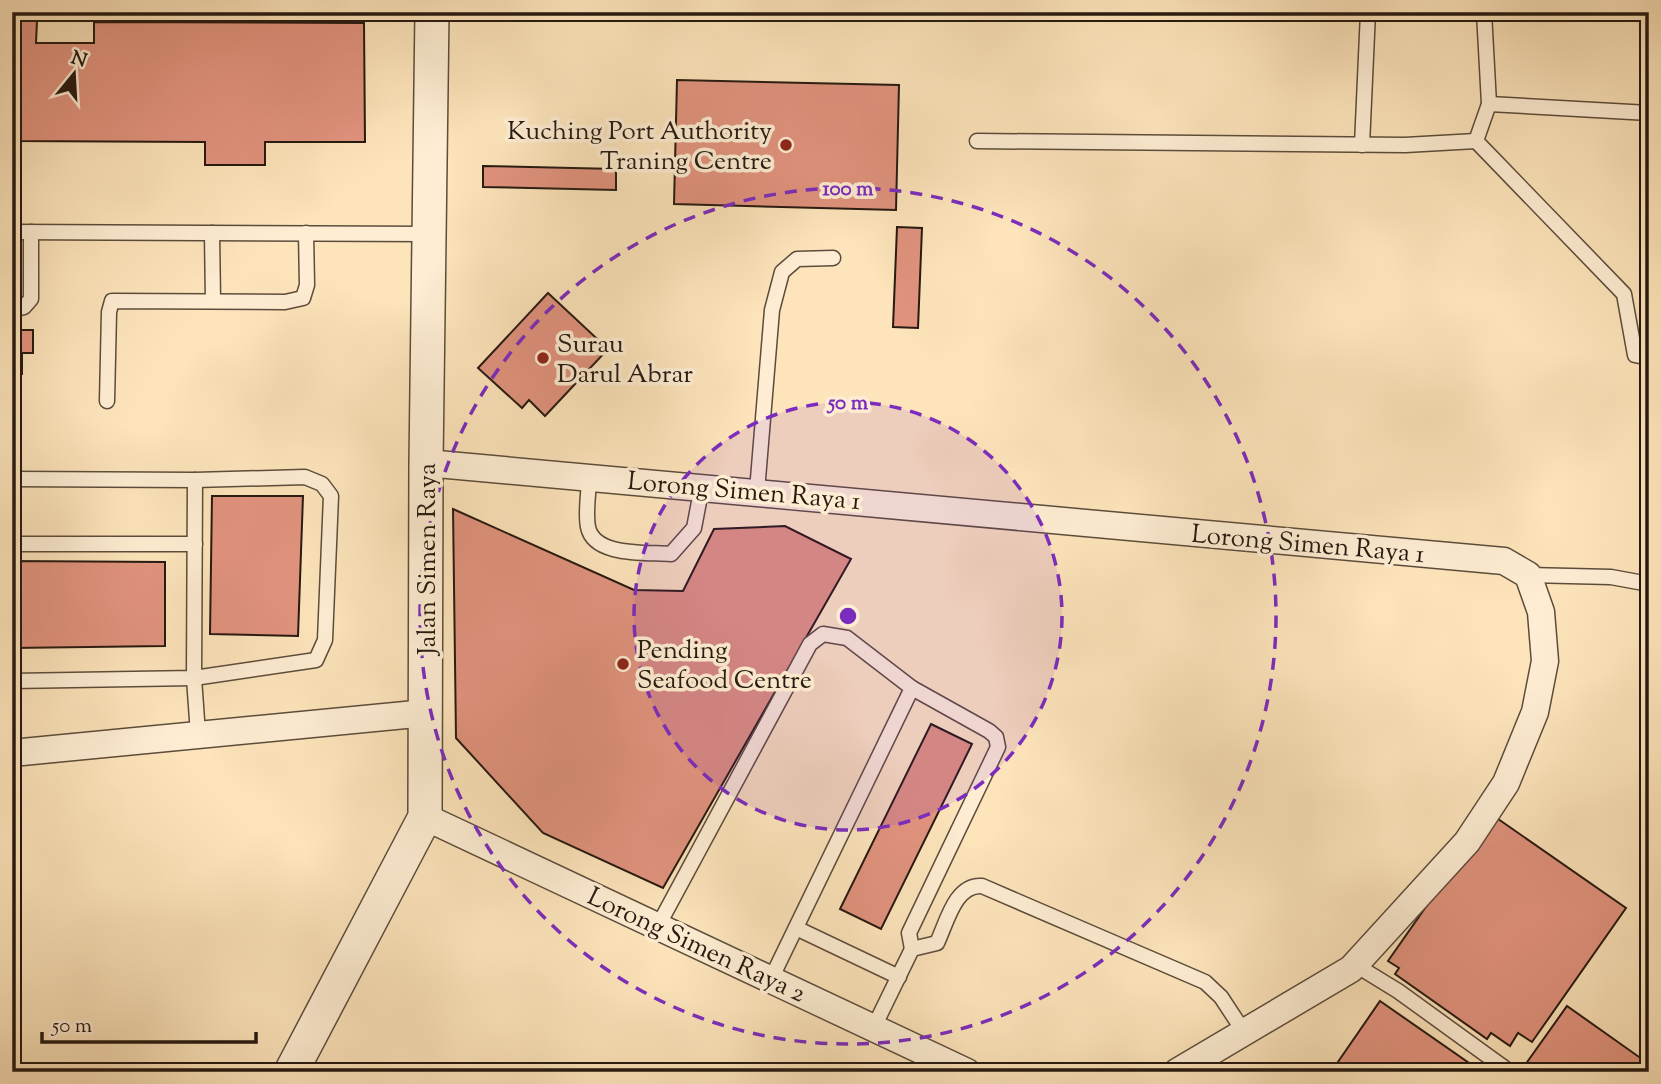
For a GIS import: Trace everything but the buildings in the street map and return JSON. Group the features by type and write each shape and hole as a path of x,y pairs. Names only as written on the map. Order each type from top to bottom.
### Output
{"street":[{"name":"Jalan Simen Raya","path":"291,1072 425,817 432,12"},
{"name":"Lorong Simen Raya 1","path":"426,463 1504,561 1528,575"},
{"path":"1177,1072 1354,964 1467,842 1506,783 1535,712 1545,661 1542,612 1528,575"},
{"path":"12,753 426,713"},
{"name":"Lorong Simen Raya 2","path":"425,817 968,1072"}],"lane":[{"path":"1362,145 1368,12"},
{"path":"1476,141 1489,104 1484,12"},
{"path":"1489,104 1649,113"},
{"path":"976,141 1362,145 1476,141 1624,294 1635,355 1649,358"},
{"path":"12,232 429,234"},
{"path":"12,310 24,307 31,299 31,232"},
{"path":"212,233 213,301"},
{"path":"107,401 108,312 112,301 285,302 303,298 307,285 306,233"},
{"path":"757,491 772,310 782,272 797,260 833,258"},
{"path":"12,479 195,480 305,477 321,484 331,496 325,640 316,660 194,678 12,681"},
{"path":"589,477 588,527 594,541 610,548 671,554 694,528 702,486"},
{"path":"195,480 194,678 198,734"},
{"path":"12,544 195,544"},
{"path":"1528,575 1611,577 1649,584"},
{"path":"658,926 810,644 823,634 847,638 912,688 989,731 996,737 998,747 909,933 912,949 874,1027"},
{"path":"771,979 912,688"},
{"path":"912,949 937,943 961,892 971,885 982,886 1205,982 1221,997 1244,1032"},
{"path":"796,928 899,977"},
{"path":"1354,964 1398,991 1510,1072"}],"place":[{"name":"Kuching Port Authority Traning Centre","path":"786,145"},
{"name":"Surau Darul Abrar","path":"543,358"},
{"name":"Pending Seafood Centre","path":"623,664"}]}
